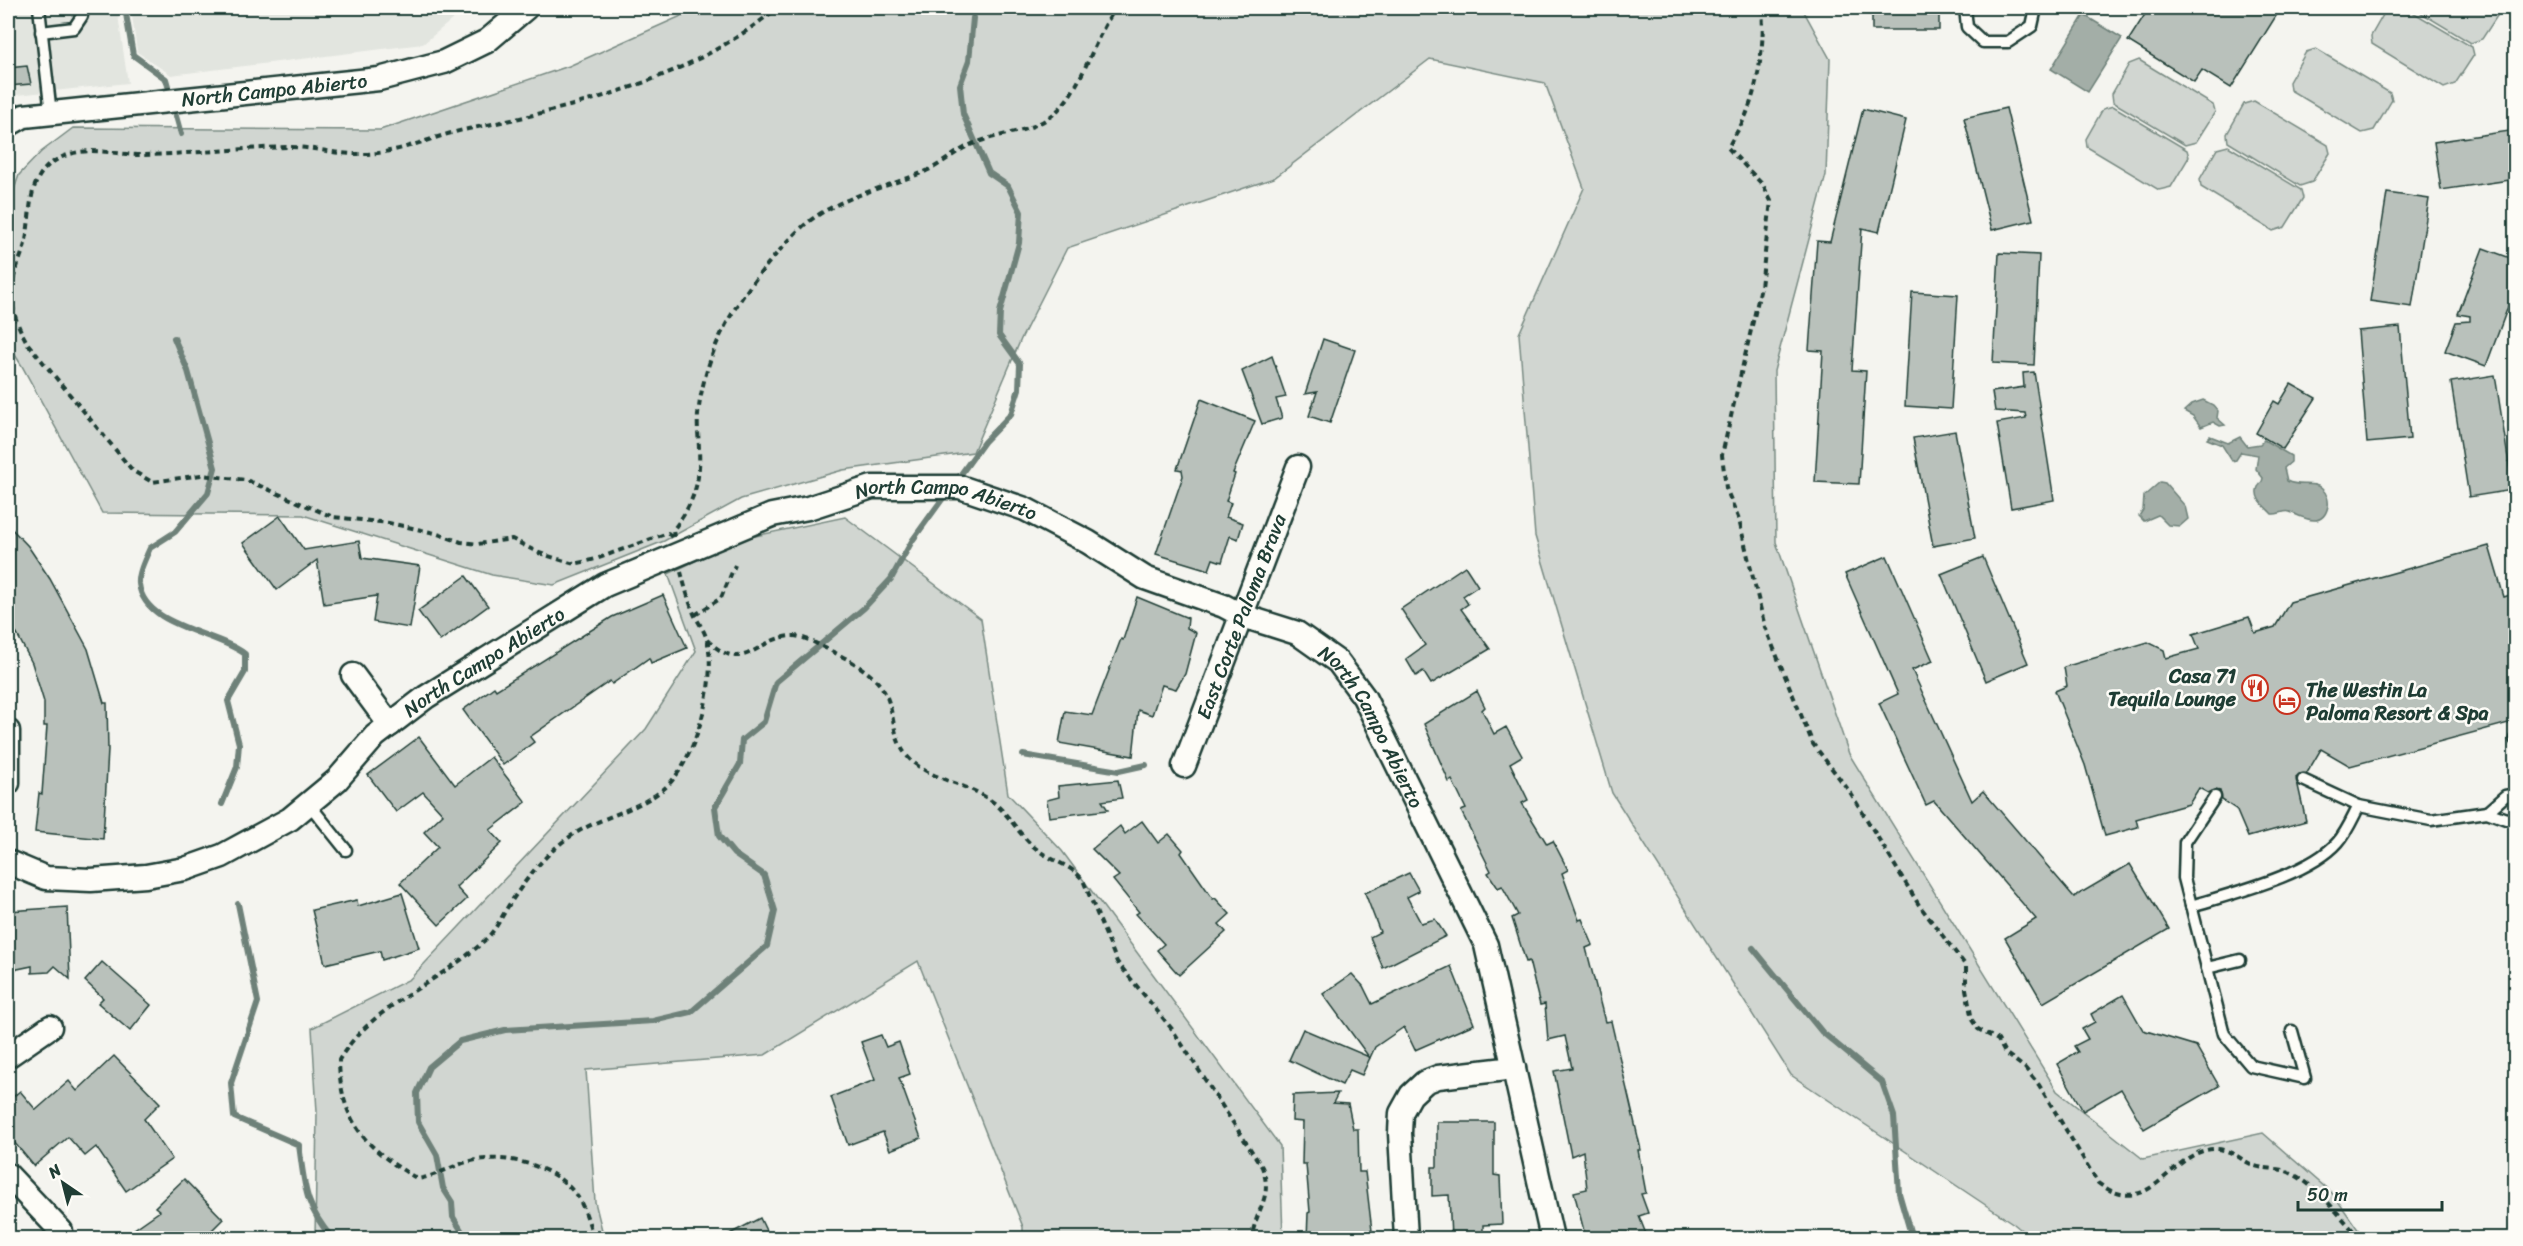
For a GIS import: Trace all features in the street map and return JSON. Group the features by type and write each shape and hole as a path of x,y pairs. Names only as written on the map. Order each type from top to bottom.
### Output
{"street":[{"name":"North Campo Abierto","path":"12,120 379,79 444,62 487,41 526,8"},
{"name":"East Corte Paloma Brava","path":"1184,766 1298,467"},
{"name":"North Campo Abierto","path":"8,862 46,878 92,880 146,876 184,869 222,856 290,819 337,780 375,736 426,697 605,585 772,515 808,508 872,488 960,487 1025,509 1088,542 1145,578 1224,606 1243,616 1297,633 1338,662 1364,697 1486,945 1552,1239"},
{"path":"353,675 390,725"},
{"path":"8,731 8,783"},
{"path":"8,1056 50,1027"},
{"path":"1406,1239 1400,1133 1406,1090 1438,1077 1514,1068"},
{"path":"8,1175 61,1231"}],"lane":[{"path":"39,8 51,114"},
{"path":"1965,8 1967,27 1983,42 2008,42 2031,26 2036,8"},
{"path":"41,32 74,28 82,16"},
{"path":"2303,780 2359,806 2431,820 2487,812 2506,819 2516,817"},
{"path":"2487,812 2505,796 2516,794"},
{"path":"2215,796 2185,842 2184,878 2224,1034 2251,1066 2305,1078 2292,1031"},
{"path":"309,804 346,850"},
{"path":"2191,906 2262,884 2318,859 2339,841 2359,806"},
{"path":"2207,968 2240,960"}],"path":[{"path":"777,8 723,45 649,81 579,104 469,129 407,148 362,154 289,147 138,155 98,149 60,158 41,173 34,187 26,240 12,293 18,326 28,344 133,471 152,482 201,475 225,476 255,483 333,517 389,523 435,533 461,542 478,544 512,539 539,553 574,564 596,559 668,532 674,540 673,530 686,516 697,489 698,415 715,343 736,307 775,256 810,221 852,197 925,172 975,142 1039,124 1058,110 1074,88 1105,23 1116,8"},
{"path":"1762,8 1763,27 1758,71 1746,115 1728,148 1763,185 1772,201 1761,287 1740,386 1725,437 1722,472 1739,520 1765,627 1809,735 1828,766 1850,792 1919,905 1966,966 1966,988 1972,1020 1978,1029 1998,1040 2005,1053 2025,1068 2039,1085 2098,1183 2112,1194 2134,1195 2155,1185 2194,1156 2212,1149 2225,1150 2236,1153 2254,1165 2275,1168 2298,1177 2319,1195 2360,1239"},
{"path":"695,615 721,598 735,565"},
{"path":"593,1239 588,1218 578,1198 559,1179 543,1169 497,1159 478,1160 418,1179 370,1148 351,1120 342,1090 339,1060 361,1029 424,982 446,972 486,938 531,873 550,853 584,829 644,802 663,790 677,774 700,724 709,696 710,666 707,639 695,615 680,570"},
{"path":"707,639 723,654 732,657 783,637 795,636 809,640 856,665 884,691 890,704 895,738 900,749 914,763 931,774 989,799 1039,851 1075,870 1083,880 1117,962 1172,1029 1262,1167 1268,1191 1254,1223 1252,1239"}],"shaded area":[{"path":"8,8 117,8 128,83 8,96"},
{"path":"131,8 466,8 423,44 171,75 137,52"},
{"path":"699,8 1802,8 1830,59 1826,175 1774,371 1776,542 1849,754 2057,1091 2143,1159 2263,1133 2333,1194 2364,1238 2031,1238 2014,1224 1791,1075 1612,793 1535,536 1519,334 1584,188 1545,83 1430,59 1274,178 1067,248 1021,339 973,452 843,470 741,499 664,541 554,585 492,575 303,515 102,513 8,344 8,207 19,175 41,152 73,128 380,130 569,66"},
{"path":"2387,8 2406,8 2472,47 2474,55 2455,84 2444,88 2372,44 2371,36"},
{"path":"2413,8 2500,8 2501,10 2482,39 2471,43"},
{"path":"2084,15 2122,38 2088,92 2051,69"},
{"path":"2316,49 2390,93 2392,100 2374,130 2362,133 2290,90 2289,82 2306,52"},
{"path":"2139,60 2213,105 2215,112 2196,142 2185,145 2113,102 2112,94 2129,64"},
{"path":"2254,101 2328,145 2330,153 2312,182 2300,186 2228,142 2227,134 2244,104"},
{"path":"2113,106 2187,150 2189,157 2171,187 2159,190 2087,147 2086,139 2103,109"},
{"path":"2228,146 2301,190 2303,198 2285,227 2273,231 2201,187 2200,179 2217,149"},
{"path":"2203,400 2213,405 2218,411 2217,418 2225,425 2220,426 2213,422 2201,427 2193,416 2184,411 2192,404"},
{"path":"2210,436 2228,443 2240,437 2247,446 2260,444 2264,440 2291,456 2291,462 2284,468 2287,481 2314,485 2322,489 2328,506 2322,518 2306,519 2288,512 2272,514 2257,495 2263,478 2256,469 2258,455 2241,452 2236,460 2232,461 2222,445 2207,439"},
{"path":"2160,482 2165,483 2185,506 2188,519 2180,526 2168,525 2158,515 2144,521 2139,516 2143,510 2144,496"},
{"path":"845,517 981,619 1008,794 1062,851 1280,1146 1283,1238 1023,1238 1023,1227 918,961 765,1055 586,1070 595,1202 604,1238 315,1238 317,1112 312,1028 410,979 646,729 696,651 668,574 741,539"}],"building":[{"path":"1872,8 1939,8 1939,30 1872,30"},
{"path":"2149,8 2281,8 2231,88 2202,70 2194,82 2128,41"},
{"path":"27,66 31,84 8,86 8,68"},
{"path":"2006,108 2033,220 1992,230 1964,118"},
{"path":"1863,109 1906,120 1879,232 1862,228 1852,370 1866,371 1859,484 1815,482 1823,351 1809,350 1817,241 1830,242"},
{"path":"2516,130 2516,179 2441,190 2434,142"},
{"path":"2387,193 2429,199 2412,307 2370,301"},
{"path":"2483,248 2516,260 2516,285 2486,366 2445,351 2456,322 2470,321 2470,316 2458,314"},
{"path":"1999,253 2039,255 2034,365 1993,363"},
{"path":"1912,292 1958,295 1951,409 1905,406"},
{"path":"2400,327 2410,439 2367,443 2358,331"},
{"path":"1323,339 1355,350 1330,423 1309,416 1317,392 1305,394"},
{"path":"1272,356 1286,397 1276,399 1282,418 1262,424 1242,371"},
{"path":"2034,372 2054,500 2011,508 1997,423 2026,418 2025,413 1995,411 1992,392 2024,387 2023,373"},
{"path":"2495,375 2513,490 2469,497 2451,382"},
{"path":"2291,384 2316,398 2283,449 2256,433 2274,401 2279,404"},
{"path":"1201,399 1255,421 1233,473 1235,474 1226,501 1231,503 1226,517 1243,523 1238,539 1230,536 1222,562 1213,559 1209,570 1156,554 1183,476 1182,470 1177,469"},
{"path":"1955,431 1975,538 1933,546 1913,438"},
{"path":"280,516 304,550 359,541 362,558 420,566 410,628 373,622 377,596 324,604 317,560 277,590 243,543"},
{"path":"8,525 28,546 50,579 88,649 104,703 107,703 108,750 103,839 35,832 39,793 42,794 47,726 44,726 44,702 32,663 8,617"},
{"name":"The Westin La Paloma Resort & Spa","path":"2489,546 2504,597 2510,595 2516,617 2516,721 2350,766 2321,749 2307,773 2296,777 2306,821 2248,837 2236,809 2222,800 2220,791 2215,790 2208,793 2199,788 2189,804 2136,819 2138,827 2105,836 2085,765 2055,691 2067,686 2064,667 2148,642 2164,650 2166,658 2199,649 2193,634 2249,617 2255,633 2275,627 2290,602"},
{"path":"1887,556 1933,661 1912,670 1972,801 1983,791 2074,897 2130,864 2169,929 2043,1003 2005,938 2036,919 1934,801 1926,805 1879,703 1898,694 1845,574"},
{"path":"1983,557 2028,663 1986,681 1941,574"},
{"path":"1465,566 1478,586 1463,596 1468,604 1461,609 1490,649 1431,684 1423,671 1416,676 1406,659 1425,645 1401,609"},
{"path":"466,576 488,606 440,641 418,611"},
{"path":"663,595 687,648 651,663 649,658 612,684 610,681 530,737 534,742 503,765 463,710 494,687 496,690 612,617"},
{"path":"1137,597 1188,618 1187,628 1196,633 1185,674 1176,689 1162,685 1152,715 1138,710 1133,756 1059,743 1065,711 1092,715 1121,639 1123,640"},
{"path":"1477,691 1485,707 1482,710 1494,734 1506,727 1522,756 1510,763 1528,800 1522,803 1547,844 1553,841 1568,870 1562,873 1579,920 1582,919 1593,945 1586,948 1605,1022 1611,1021 1641,1150 1638,1150 1646,1193 1641,1194 1648,1213 1639,1216 1646,1234 1634,1239 1586,1239 1574,1192 1587,1189 1583,1151 1571,1156 1554,1071 1572,1068 1565,1036 1548,1040 1545,1004 1540,1005 1529,961 1526,962 1512,918 1518,915 1502,886 1498,888 1488,873 1491,871 1461,811 1466,809 1452,780 1449,782 1424,724"},
{"path":"419,737 455,785 491,757 526,802 490,830 502,843 456,887 467,899 439,925 400,883 438,847 424,832 443,814 423,792 396,812 368,775"},
{"path":"1118,780 1122,798 1102,801 1108,810 1049,817 1047,800 1059,797 1058,786"},
{"path":"1142,821 1158,843 1169,834 1183,850 1181,853 1213,899 1215,898 1230,914 1219,924 1226,932 1179,975 1157,950 1164,944 1136,914 1139,912 1113,880 1119,876 1092,849 1120,826 1125,834"},
{"path":"1409,873 1419,891 1407,897 1421,923 1435,919 1446,936 1383,968 1370,937 1380,932 1365,893"},
{"path":"402,893 419,948 382,960 380,951 325,964 312,910 357,900 358,906"},
{"path":"67,907 70,979 55,966 49,972 32,973 32,966 8,971 8,911"},
{"path":"102,962 151,1005 130,1031 98,1003 103,998 85,981"},
{"path":"1451,966 1474,1024 1415,1050 1404,1027 1375,1047 1362,1075 1350,1070 1342,1085 1289,1060 1303,1029 1369,1057 1323,994 1352,974 1363,986 1372,1004"},
{"path":"2123,995 2143,1030 2196,1046 2219,1086 2144,1129 2121,1089 2083,1111 2057,1064 2078,1052 2074,1046 2088,1039 2082,1029 2095,1022 2091,1014"},
{"path":"881,1035 886,1047 899,1042 910,1074 899,1078 921,1138 890,1150 883,1132 848,1145 831,1097 875,1080 861,1042"},
{"path":"114,1056 160,1103 144,1119 172,1159 126,1191 96,1147 85,1156 68,1137 34,1166 8,1135 8,1101 20,1091 36,1110 69,1081 77,1091"},
{"path":"1338,1093 1333,1103 1348,1104 1353,1129 1358,1129 1359,1172 1365,1172 1372,1231 1355,1232 1355,1239 1307,1239 1308,1213 1310,1212 1306,1164 1302,1164 1303,1122 1292,1121 1293,1095"},
{"path":"1437,1122 1494,1122 1494,1175 1500,1176 1502,1224 1483,1225 1483,1237 1451,1238 1449,1195 1432,1196 1432,1167 1437,1167"},
{"path":"184,1179 223,1219 203,1239 120,1239 160,1211 155,1207"},
{"path":"760,1218 770,1239 720,1239"}],"waterway":[{"path":"125,8 133,55 166,79 168,86"},
{"path":"956,481 984,442 1011,414 1019,389 1020,364 999,335 1000,312 1019,243 1021,212 1008,186 989,173 963,114 960,85 969,61 973,18"},
{"path":"176,116 181,134"},
{"path":"174,338 188,371 215,468 208,493 175,532 150,548 144,561 139,584 144,598 154,610 167,619 233,646 245,654 245,672 228,701 239,744 237,767 222,804"},
{"path":"466,1238 453,1217 452,1202 443,1188 437,1155 418,1122 417,1093 429,1067 460,1041 505,1030 653,1021 691,1012 767,946 775,911 764,875 734,854 719,836 715,807 740,764 742,740 764,722 776,682 864,608 891,579 912,541 946,494"},
{"path":"1023,755 1119,771 1146,765"},
{"path":"238,904 258,1002 231,1083 234,1117 299,1145 307,1195 316,1215 332,1238"},
{"path":"1753,948 1822,1032 1882,1082 1894,1116 1899,1193 1912,1238"}],"place":[{"name":"Casa 71 Tequila Lounge","path":"2255,688"},
{"name":"The Westin La Paloma Resort & Spa","path":"2287,701"}]}
